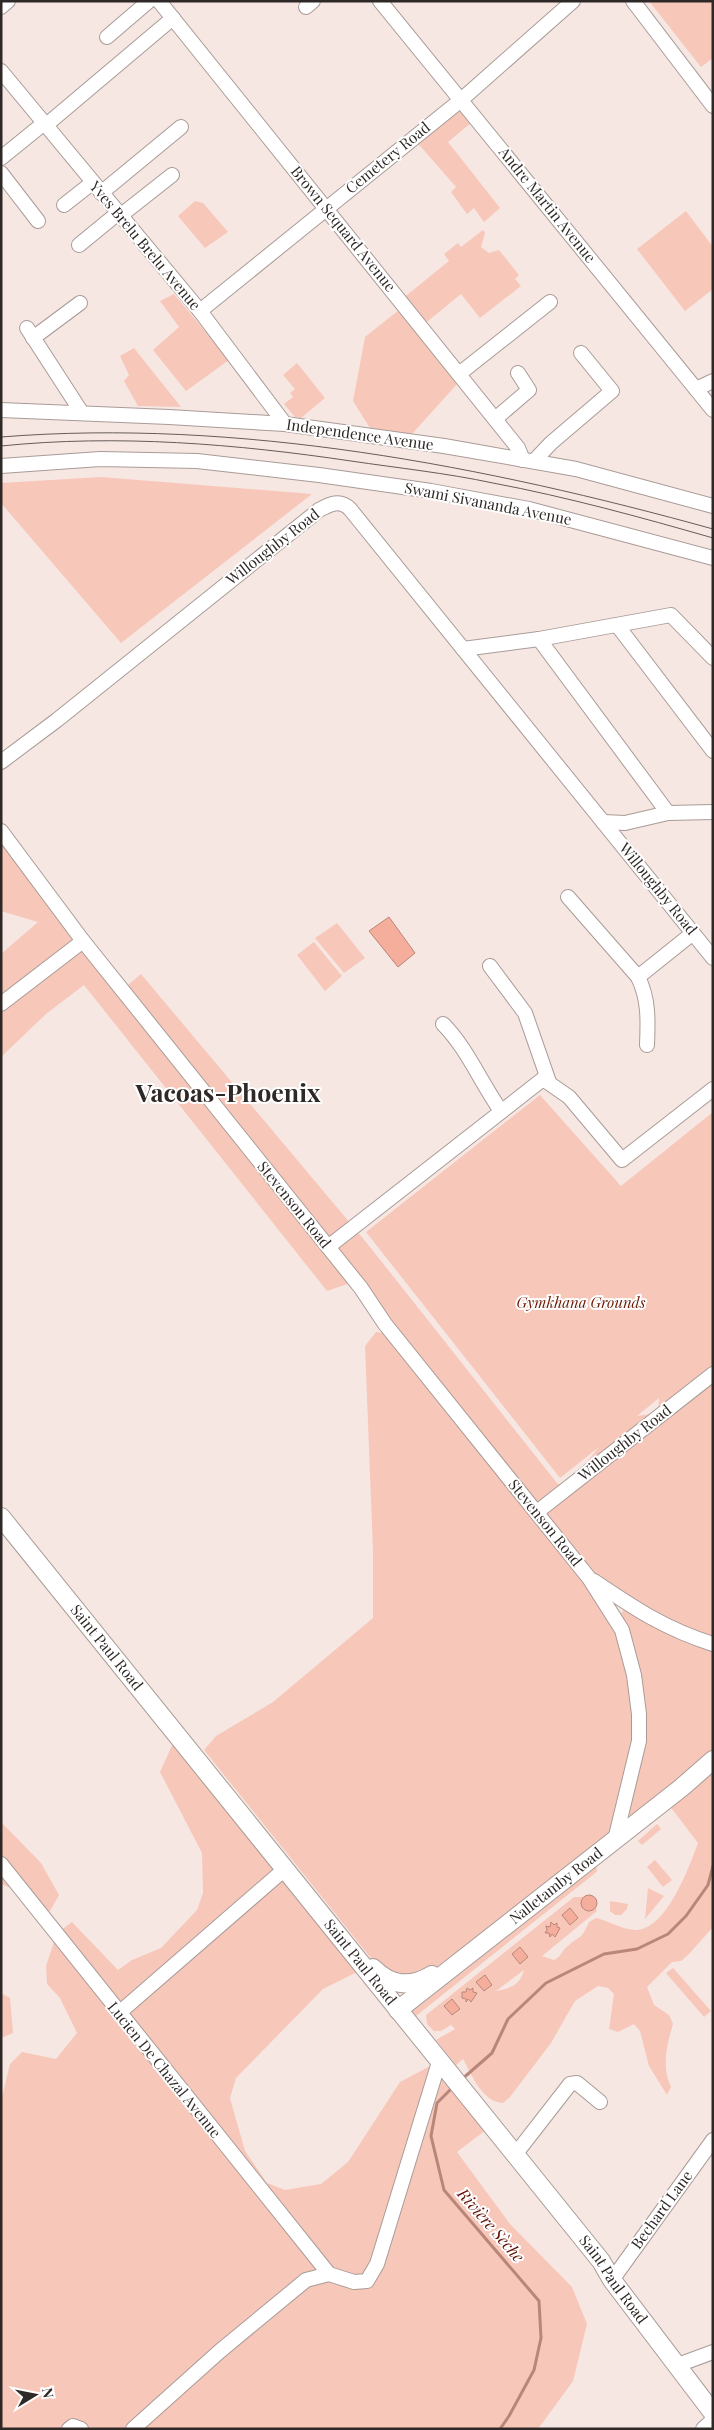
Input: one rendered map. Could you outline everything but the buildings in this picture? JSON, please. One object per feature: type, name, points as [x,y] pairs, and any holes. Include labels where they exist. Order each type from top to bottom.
[{"type":"main road","name":"Saint Paul Road","points":[[1,1518],[286,1868],[456,2084],[601,2262],[675,2366],[713,2413]]},
{"type":"main road","name":"Nalletamby Road","points":[[398,2010],[615,1840],[713,1760]]},
{"type":"main road","points":[[342,1939],[382,1977],[394,1983],[414,1983],[435,1973],[502,1928]]},
{"type":"street","points":[[1,7],[8,1]]},
{"type":"street","points":[[107,37],[149,1]]},
{"type":"street","name":"Brown Sequard Avenue","points":[[159,1],[528,460]]},
{"type":"street","name":"Cemetery Road","points":[[200,312],[461,100],[573,1]]},
{"type":"street","points":[[633,1],[713,106]]},
{"type":"street","name":"Andre Martin Avenue","points":[[382,2],[713,410]]},
{"type":"street","points":[[1,158],[44,125],[173,18]]},
{"type":"street","name":"Yves Brelu Brelu Avenue","points":[[1,72],[200,312],[284,424]]},
{"type":"street","points":[[64,205],[97,188],[181,127]]},
{"type":"street","points":[[1,173],[38,222]]},
{"type":"street","points":[[79,245],[172,175]]},
{"type":"street","points":[[459,374],[550,302]]},
{"type":"street","points":[[80,303],[30,333],[82,413]]},
{"type":"street","points":[[528,460],[612,391],[581,353]]},
{"type":"street","points":[[495,419],[530,390],[518,373]]},
{"type":"street","points":[[696,388],[713,381]]},
{"type":"street","name":"Independence Avenue","points":[[1,410],[284,424],[528,460],[576,469],[713,506]]},
{"type":"street","name":"Swami Sivananda Avenue","points":[[1,466],[100,459],[197,461],[319,475],[431,491],[529,509],[713,558]]},
{"type":"street","name":"Willoughby Road","points":[[1,762],[57,720],[319,510],[339,502],[350,509],[622,843],[713,958]]},
{"type":"street","points":[[463,649],[539,639],[671,615],[713,658]]},
{"type":"street","points":[[617,625],[713,751]]},
{"type":"street","points":[[539,639],[668,812]]},
{"type":"street","name":"Willoughby Road","points":[[603,822],[625,823],[668,812],[713,812]]},
{"type":"street","points":[[622,843],[623,834],[629,826],[646,817]]},
{"type":"street","name":"Stevenson Road","points":[[1,831],[83,941],[361,1288],[385,1324],[589,1578],[622,1630],[634,1675],[639,1714],[639,1741],[615,1840]]},
{"type":"street","points":[[568,897],[638,977],[645,991],[648,1019],[647,1045]]},
{"type":"street","points":[[638,977],[693,933]]},
{"type":"street","points":[[1,1004],[83,941]]},
{"type":"street","points":[[490,966],[525,1013],[549,1082]]},
{"type":"street","points":[[443,1024],[456,1037],[484,1087],[502,1111]]},
{"type":"street","points":[[328,1247],[543,1079],[569,1097],[622,1160],[713,1088]]},
{"type":"street","name":"Willoughby Road","points":[[537,1512],[713,1374]]},
{"type":"street","name":"Stevenson Road","points":[[589,1578],[649,1618],[687,1636],[713,1644]]},
{"type":"street","name":"Lucien De Chazal Avenue","points":[[1,1864],[119,2014],[329,2274]]},
{"type":"street","points":[[119,2014],[286,1868]]},
{"type":"street","points":[[133,2429],[220,2351],[306,2280],[329,2274],[354,2282],[367,2281],[377,2264],[439,2062]]},
{"type":"street","points":[[514,2156],[570,2084],[577,2083],[600,2102]]},
{"type":"street","name":"Bechard Lane","points":[[612,2280],[713,2140]]},
{"type":"street","points":[[675,2366],[713,2352]]},
{"type":"street","points":[[703,2429],[713,2420]]},
{"type":"street","points":[[69,2429],[73,2426],[81,2429]]},
{"type":"green space","points":[[649,1],[713,1],[713,58],[701,67]]},
{"type":"green space","points":[[457,107],[471,123],[448,142],[500,208],[484,222],[474,208],[467,214],[451,192],[456,187],[415,140]]},
{"type":"green space","points":[[195,201],[203,203],[228,232],[205,248],[178,216]]},
{"type":"green space","points":[[686,211],[713,247],[713,289],[685,311],[637,249]]},
{"type":"green space","points":[[483,230],[485,233],[481,247],[489,253],[499,250],[519,275],[515,279],[521,286],[480,318],[461,294],[423,325],[402,299],[449,261],[444,254],[458,243],[461,247]]},
{"type":"green space","points":[[174,294],[229,360],[186,391],[153,350],[179,327],[160,301]]},
{"type":"green space","points":[[399,310],[458,383],[412,434],[370,428],[353,401],[365,337]]},
{"type":"green space","points":[[134,348],[181,407],[138,406],[124,381],[129,375],[120,356]]},
{"type":"green space","points":[[297,363],[325,398],[301,418],[295,417],[284,404],[293,397],[290,393],[295,389],[283,375]]},
{"type":"green space","points":[[101,477],[312,494],[121,643],[1,503],[1,483]]},
{"type":"green space","name":"Gymkhana Grounds","points":[[1,842],[121,991],[141,974],[366,1242],[557,1483],[565,1488],[599,1447],[560,1478],[366,1232],[540,1095],[621,1186],[713,1112],[713,1756],[642,1814],[622,1816],[612,1841],[422,1977],[398,1978],[382,1972],[204,1750],[216,1736],[273,1702],[373,1618],[373,1551],[365,1346],[376,1332],[384,1333],[433,1373],[359,1280],[327,1291],[84,985],[46,1014],[1,1057],[1,954],[38,922],[1,911]],"holes":[[[659,1398],[658,1413],[637,1416]],[[614,1588],[628,1606],[617,1617],[596,1601]]]},
{"type":"green space","points":[[337,923],[365,958],[344,973],[315,938]]},
{"type":"green space","points":[[314,942],[342,976],[325,991],[297,955]]},
{"type":"green space","points":[[174,1741],[357,1972],[323,1989],[236,2078],[230,2098],[245,2151],[267,2183],[285,2190],[321,2184],[348,2162],[400,2082],[432,2065],[486,2130],[457,2152],[510,2224],[572,2287],[587,2324],[573,2381],[538,2429],[1,2429],[1,2101],[10,2064],[22,2052],[56,2059],[77,2033],[60,1998],[47,1984],[46,1966],[57,1933],[72,1922],[118,1970],[132,1960],[161,1948],[197,1910],[203,1893],[202,1853],[160,1772]]},
{"type":"green space","points":[[713,1769],[713,1927],[689,1954],[681,1961],[672,1962],[647,1987],[654,2005],[669,2015],[673,2024],[666,2056],[666,2071],[671,2087],[667,2095],[649,2066],[640,2031],[634,2024],[618,2032],[609,2029],[614,1994],[608,1988],[598,1986],[575,2001],[551,2043],[510,2097],[503,2103],[489,2098],[474,2080],[463,2059],[456,2065],[436,2040],[455,2029],[451,2025],[441,2031],[434,2031],[427,2024],[426,2015],[574,1897],[583,1897],[581,1902],[584,1909],[589,1911],[595,1907],[597,1911],[542,1956],[554,1960],[557,1958],[582,1935],[589,1922],[596,1918],[634,1930],[646,1928],[656,1921],[675,1896],[698,1843],[669,1805]],"holes":[[[524,1970],[514,1985],[496,1991]]]},
{"type":"green space","points":[[1,1822],[41,1863],[59,1895],[50,1911],[34,1913],[11,1888],[1,1884]]},
{"type":"green space","points":[[657,1824],[661,1829],[642,1845],[638,1841]]},
{"type":"green space","points":[[655,1860],[672,1880],[663,1887],[647,1867]]},
{"type":"green space","points":[[596,1862],[597,1871],[594,1874],[411,2020],[403,2010]]},
{"type":"green space","points":[[648,1888],[664,1896],[645,1919]]},
{"type":"green space","points":[[610,1901],[628,1904],[627,1909],[621,1915],[615,1915],[610,1911]]},
{"type":"green space","points":[[673,1968],[711,2011],[704,2017],[666,1973]]},
{"type":"green space","points":[[1,1993],[10,1998],[13,2033],[1,2038]]},
{"type":"shaded area","points":[[389,917],[415,953],[398,967],[369,931]]},
{"type":"shaded area","points":[[589,1895],[597,1903],[589,1911],[581,1903]]},
{"type":"shaded area","points":[[570,1908],[578,1918],[570,1925],[562,1915]]},
{"type":"shaded area","points":[[551,1922],[554,1925],[557,1923],[557,1927],[560,1928],[555,1937],[552,1934],[550,1937],[549,1933],[545,1933],[547,1930],[546,1926],[550,1927]]},
{"type":"shaded area","points":[[520,1947],[528,1957],[520,1964],[512,1954]]},
{"type":"shaded area","points":[[485,1975],[492,1985],[484,1991],[476,1982]]},
{"type":"shaded area","points":[[467,1988],[470,1990],[473,1988],[473,1992],[477,1993],[471,2002],[468,1999],[466,2002],[466,1999],[462,1998],[462,1992],[466,1992]]},
{"type":"shaded area","points":[[452,1999],[460,2009],[452,2015],[444,2006]]},
{"type":"waterway","name":"Rivière Sèche","points":[[461,2080],[492,2053],[508,2019],[546,1983],[604,1954],[637,1949],[668,1934],[686,1916],[708,1885],[713,1866]]},
{"type":"waterway","name":"Rivière Sèche","points":[[453,2087],[437,2103],[431,2136],[444,2190],[539,2301],[541,2338],[534,2370],[500,2429]]},
{"type":"tram line","points":[[1,437],[90,433],[180,434],[271,441],[361,452],[539,485],[713,529]]},
{"type":"tram line","points":[[1,446],[89,441],[133,441],[221,446],[308,455],[475,479],[603,508],[713,538]]},
{"type":"district","name":"Vacoas-Phoenix","points":[[228,1093]]}]
